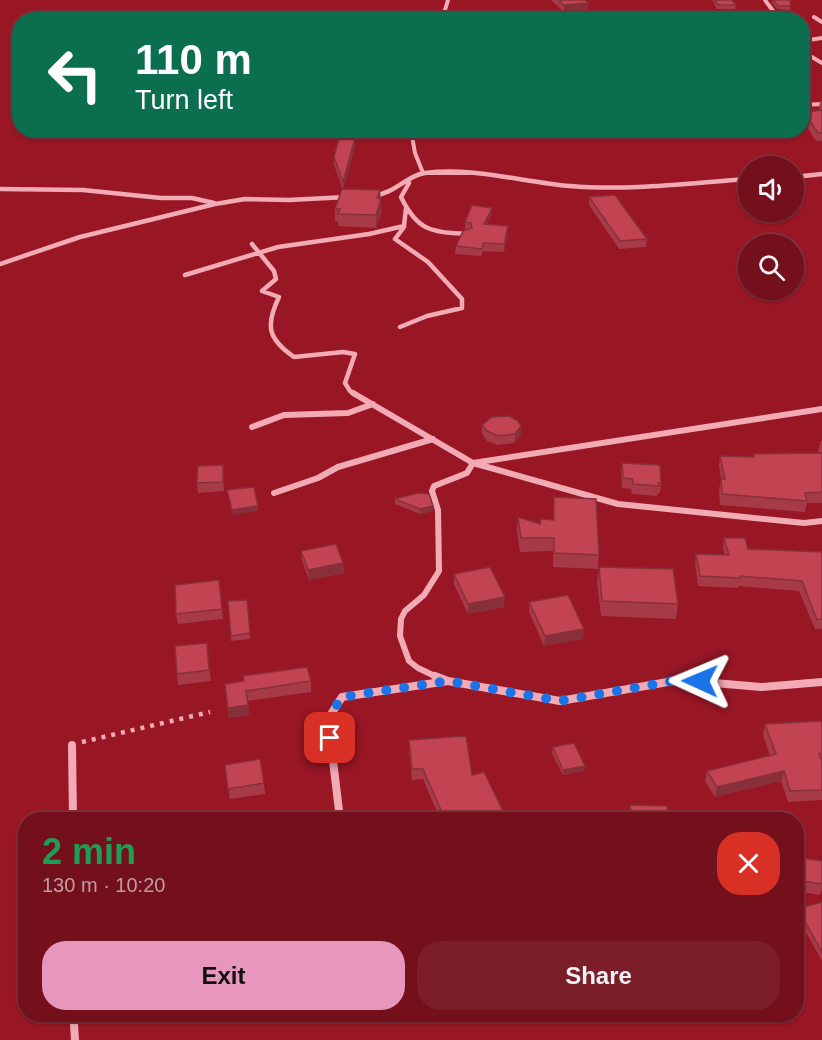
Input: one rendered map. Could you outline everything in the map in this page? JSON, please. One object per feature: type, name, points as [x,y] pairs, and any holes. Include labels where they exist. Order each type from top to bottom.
[{"type":"street","points":[[814,17],[822,22]]},
{"type":"street","points":[[412,138],[415,153],[423,173]]},
{"type":"street","points":[[365,196],[385,195],[423,173],[468,173],[570,186],[608,188],[738,180]]},
{"type":"street","points":[[804,176],[822,174]]},
{"type":"street","points":[[409,183],[401,197],[406,208],[421,227],[436,232],[468,234]]},
{"type":"street","points":[[0,189],[93,190],[161,198],[192,198],[215,204]]},
{"type":"street","points":[[0,264],[80,237],[215,204],[245,199],[356,197]]},
{"type":"street","points":[[400,327],[427,316],[462,308],[462,299],[438,273],[422,258],[405,249],[395,239],[404,226],[406,208]]},
{"type":"street","points":[[185,275],[257,252],[309,241],[387,232],[404,226]]},
{"type":"street","points":[[252,244],[274,271],[276,279],[262,291],[279,297],[269,322],[275,344],[294,357],[350,352],[355,354],[345,382],[350,391],[473,463],[618,504],[804,523],[822,521]]},
{"type":"street","points":[[252,427],[284,415],[348,413],[374,404]]},
{"type":"street","points":[[822,409],[473,463],[466,473],[434,486],[432,491],[438,501],[439,513],[436,544],[440,561],[439,574],[419,601],[410,605],[400,618],[400,638],[405,657],[415,667],[448,681],[560,701],[679,680],[761,687],[822,682]]},
{"type":"street","points":[[274,493],[318,478],[338,467],[433,439]]},
{"type":"street","points":[[339,812],[328,719],[342,697],[448,681]]},
{"type":"street","points":[[72,745],[73,812]]},
{"type":"street","points":[[75,1022],[75,1040]]},
{"type":"path","points":[[72,745],[210,712]]},
{"type":"building","points":[[559,0],[585,0],[588,3],[564,5]]},
{"type":"building","points":[[714,0],[732,0],[736,5],[718,5]]},
{"type":"building","points":[[773,0],[790,0],[790,6],[778,6]]},
{"type":"building","points":[[822,110],[822,133],[818,133],[810,121],[810,111]]},
{"type":"building","points":[[339,138],[355,138],[343,182],[334,157]]},
{"type":"building","points":[[342,189],[380,190],[377,198],[381,199],[376,215],[338,214],[340,209],[335,209]]},
{"type":"building","points":[[615,195],[647,239],[620,241],[589,197]]},
{"type":"building","points":[[472,205],[492,208],[484,224],[508,226],[504,244],[483,243],[482,249],[456,246],[463,231],[472,228],[471,223],[465,222]]},
{"type":"building","points":[[509,416],[518,421],[521,426],[515,434],[498,436],[487,431],[482,425],[492,417]]},
{"type":"building","points":[[822,453],[822,492],[805,493],[807,501],[722,494],[721,479],[725,479],[720,456],[754,457],[753,454]]},
{"type":"building","points":[[622,463],[660,465],[661,483],[658,483],[659,486],[633,484],[633,479],[623,478]]},
{"type":"building","points":[[223,465],[223,482],[197,483],[198,466]]},
{"type":"building","points":[[254,487],[258,506],[232,510],[227,490]]},
{"type":"building","points":[[418,493],[429,494],[433,506],[420,509],[395,499]]},
{"type":"building","points":[[554,497],[596,499],[599,555],[554,553],[554,538],[521,538],[518,517],[540,524],[541,519],[554,520]]},
{"type":"building","points":[[724,538],[745,538],[748,549],[822,552],[822,619],[817,620],[802,581],[740,576],[740,578],[700,576],[696,554],[729,555]]},
{"type":"building","points":[[336,544],[343,563],[308,570],[301,551]]},
{"type":"building","points":[[490,567],[505,597],[468,604],[454,574]]},
{"type":"building","points":[[599,567],[673,569],[678,604],[602,601]]},
{"type":"building","points":[[219,580],[222,609],[176,614],[175,585]]},
{"type":"building","points":[[568,595],[584,629],[545,636],[529,602]]},
{"type":"building","points":[[247,600],[250,633],[231,636],[228,601]]},
{"type":"building","points":[[207,643],[209,670],[177,674],[175,646]]},
{"type":"building","points":[[307,667],[311,681],[246,691],[248,705],[228,708],[225,684],[244,681],[243,676]]},
{"type":"building","points":[[822,721],[822,753],[819,754],[822,761],[822,790],[790,791],[784,771],[717,787],[707,771],[776,754],[765,724]]},
{"type":"building","points":[[466,736],[472,775],[484,772],[503,811],[442,812],[423,769],[412,769],[409,740]]},
{"type":"building","points":[[574,743],[585,766],[563,770],[553,747]]},
{"type":"building","points":[[260,759],[264,783],[228,789],[225,765]]},
{"type":"building","points":[[630,805],[667,806],[667,812],[631,812]]},
{"type":"building","points":[[804,858],[822,861],[822,884],[804,881]]},
{"type":"building","points":[[822,902],[822,952],[804,920],[804,907]]},
{"type":"route","points":[[330,738],[328,719],[342,697],[359,694],[448,681],[560,701],[629,687],[679,680],[700,681]]}]
